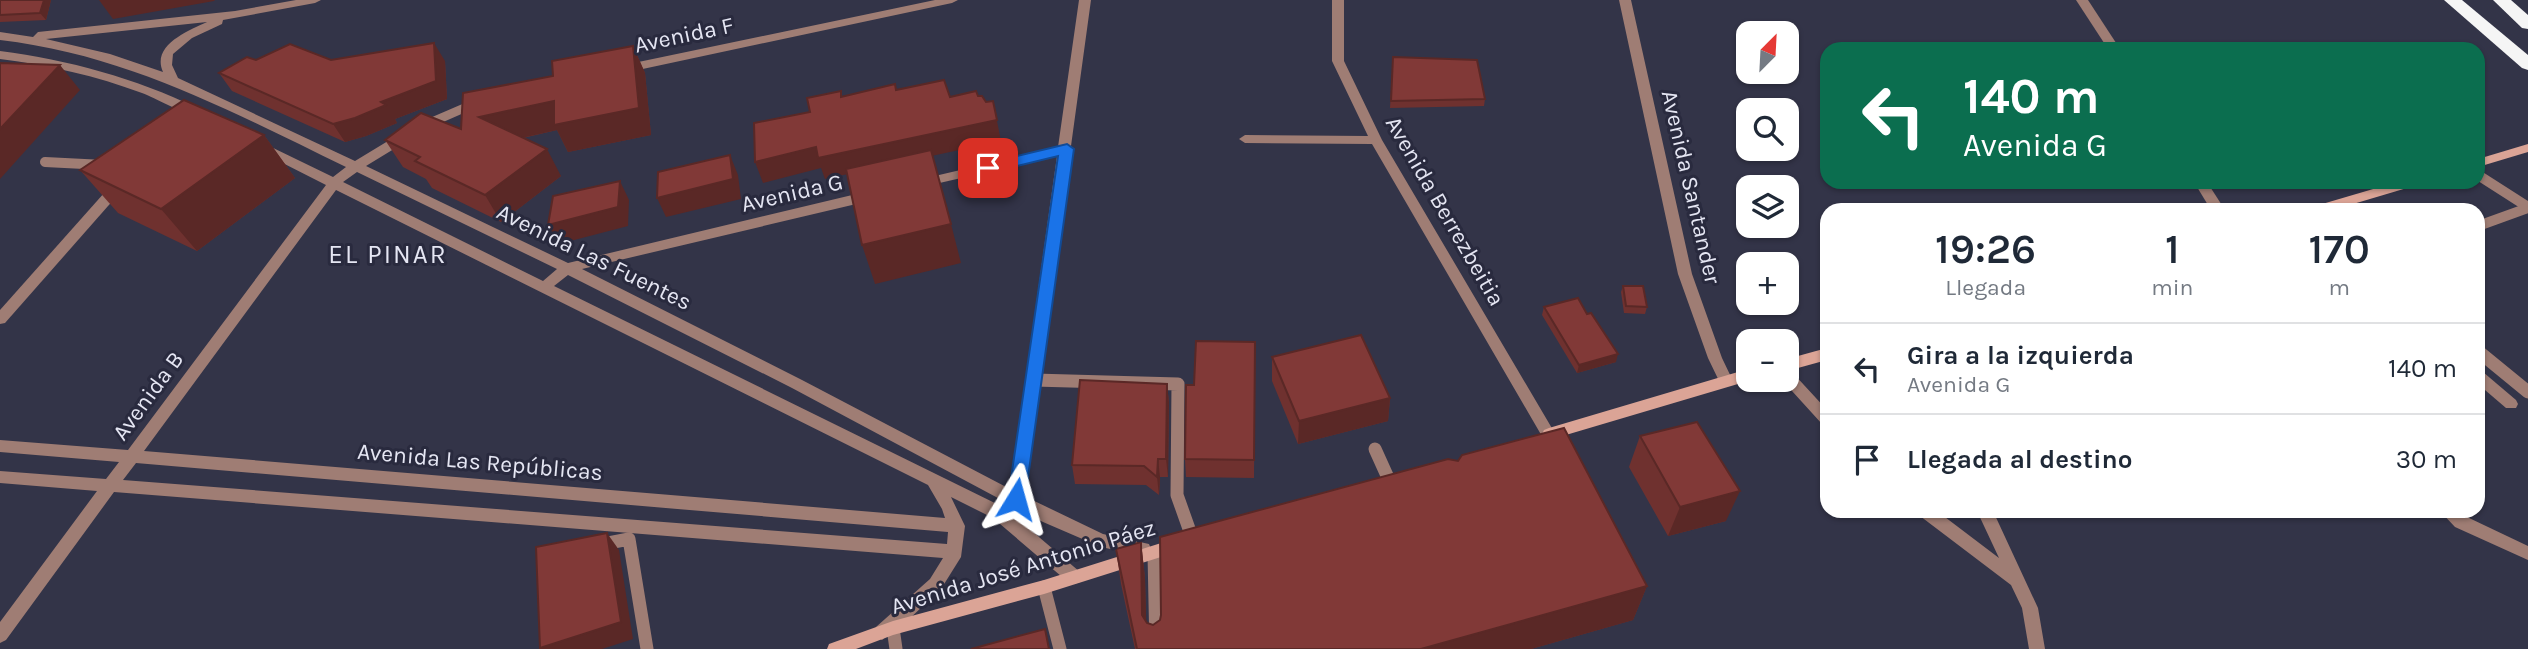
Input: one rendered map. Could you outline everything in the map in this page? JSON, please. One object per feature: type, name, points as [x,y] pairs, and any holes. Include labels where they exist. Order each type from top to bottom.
[{"type":"highway","points":[[2452,0],[2528,64]]},
{"type":"highway","points":[[2501,0],[2528,24]]},
{"type":"main road","points":[[2485,161],[2528,148]]},
{"type":"main road","points":[[2341,203],[2388,189]]},
{"type":"main road","points":[[1799,362],[1820,356]]},
{"type":"main road","points":[[1545,440],[1736,378]]},
{"type":"main road","name":"Avenida José Antonio Páez","points":[[835,649],[893,628],[1044,587],[1199,538]]},
{"type":"street","points":[[20,38],[235,15],[315,0]]},
{"type":"street","name":"Avenida F","points":[[617,71],[952,0]]},
{"type":"street","points":[[1016,499],[1067,149],[1085,0]]},
{"type":"street","name":"Avenida Berrezbeitia","points":[[1338,0],[1338,61],[1376,140],[1545,440]]},
{"type":"street","name":"Avenida Santander","points":[[1625,0],[1685,274],[1726,381]]},
{"type":"street","points":[[2082,0],[2109,42]]},
{"type":"street","points":[[173,80],[166,65],[167,53],[175,43],[201,28],[235,15]]},
{"type":"street","name":"Avenida Las Fuentes","points":[[0,36],[103,55],[206,94],[567,268],[1016,499],[1101,540],[1154,553]]},
{"type":"street","points":[[0,55],[117,82],[183,113],[210,120]]},
{"type":"street","points":[[183,113],[206,94]]},
{"type":"street","points":[[356,165],[429,123],[488,100]]},
{"type":"street","points":[[1245,139],[1376,140]]},
{"type":"street","points":[[255,144],[999,513],[1074,577]]},
{"type":"street","points":[[905,187],[1067,149]]},
{"type":"street","name":"Avenida B","points":[[0,635],[333,184],[356,165]]},
{"type":"street","points":[[0,319],[125,178]]},
{"type":"street","name":"Avenida G","points":[[567,268],[878,194]]},
{"type":"street","points":[[543,288],[567,268]]},
{"type":"street","points":[[2485,382],[2511,404]]},
{"type":"street","points":[[1799,389],[1820,411]]},
{"type":"street","name":"Avenida Las Repúblicas","points":[[0,446],[957,526]]},
{"type":"street","points":[[0,477],[955,552]]},
{"type":"street","points":[[877,636],[931,590],[955,552],[957,526],[945,497],[931,478]]},
{"type":"street","points":[[1934,518],[2017,581]]},
{"type":"street","points":[[1988,518],[2030,608],[2037,649]]},
{"type":"street","points":[[2456,518],[2528,553]]},
{"type":"lane","points":[[45,162],[115,166]]},
{"type":"lane","points":[[2485,180],[2528,207]]},
{"type":"lane","points":[[2485,223],[2528,207]]},
{"type":"lane","points":[[2485,357],[2528,392]]},
{"type":"lane","points":[[1034,380],[1178,384],[1177,495],[1199,538]]},
{"type":"lane","points":[[1375,449],[1389,480]]},
{"type":"lane","points":[[577,549],[629,539],[647,649]]},
{"type":"lane","points":[[1154,553],[1156,649]]},
{"type":"lane","points":[[1044,587],[1060,649]]},
{"type":"lane","points":[[893,628],[896,649]]},
{"type":"building","points":[[0,0],[44,0],[40,13],[0,15]]},
{"type":"building","points":[[434,43],[436,81],[381,102],[386,105],[355,118],[333,124],[219,73],[247,57],[256,60],[290,44],[331,60]]},
{"type":"building","points":[[633,46],[639,108],[554,125],[554,101],[479,117],[547,149],[485,195],[415,161],[420,157],[385,140],[421,113],[461,129],[463,93],[553,76],[552,61]]},
{"type":"building","points":[[1393,57],[1477,60],[1485,99],[1391,101]]},
{"type":"building","points":[[0,63],[60,65],[0,129]]},
{"type":"building","points":[[944,80],[950,97],[976,91],[986,102],[993,101],[997,120],[818,158],[816,147],[755,162],[754,123],[810,112],[807,98],[841,91],[841,97],[895,84],[896,90]]},
{"type":"building","points":[[184,100],[264,135],[161,209],[80,170]]},
{"type":"building","points":[[931,150],[951,224],[862,245],[846,169]]},
{"type":"building","points":[[730,155],[733,179],[657,198],[658,172]]},
{"type":"building","points":[[620,181],[618,207],[548,225],[553,196]]},
{"type":"building","points":[[1623,286],[1643,286],[1647,307],[1626,306]]},
{"type":"building","points":[[1578,298],[1618,354],[1579,365],[1544,307]]},
{"type":"building","points":[[1361,335],[1390,398],[1299,421],[1272,357]]},
{"type":"building","points":[[1196,341],[1255,342],[1254,460],[1185,459],[1186,385],[1194,385]]},
{"type":"building","points":[[1080,380],[1167,384],[1166,459],[1158,459],[1157,477],[1144,466],[1072,465]]},
{"type":"building","points":[[1697,422],[1740,491],[1680,507],[1640,436]]},
{"type":"building","points":[[1564,428],[1647,586],[1421,649],[1137,649],[1116,549],[1141,542],[1142,615],[1147,623],[1153,625],[1160,620],[1161,615],[1160,537],[1448,459],[1458,461],[1462,455]]},
{"type":"building","points":[[607,533],[621,622],[540,648],[536,547]]},
{"type":"building","points":[[1045,629],[1049,649],[971,649]]},
{"type":"district","name":"EL PINAR","points":[[388,254]]},
{"type":"route","points":[[988,168],[1067,149],[1016,499]]}]
